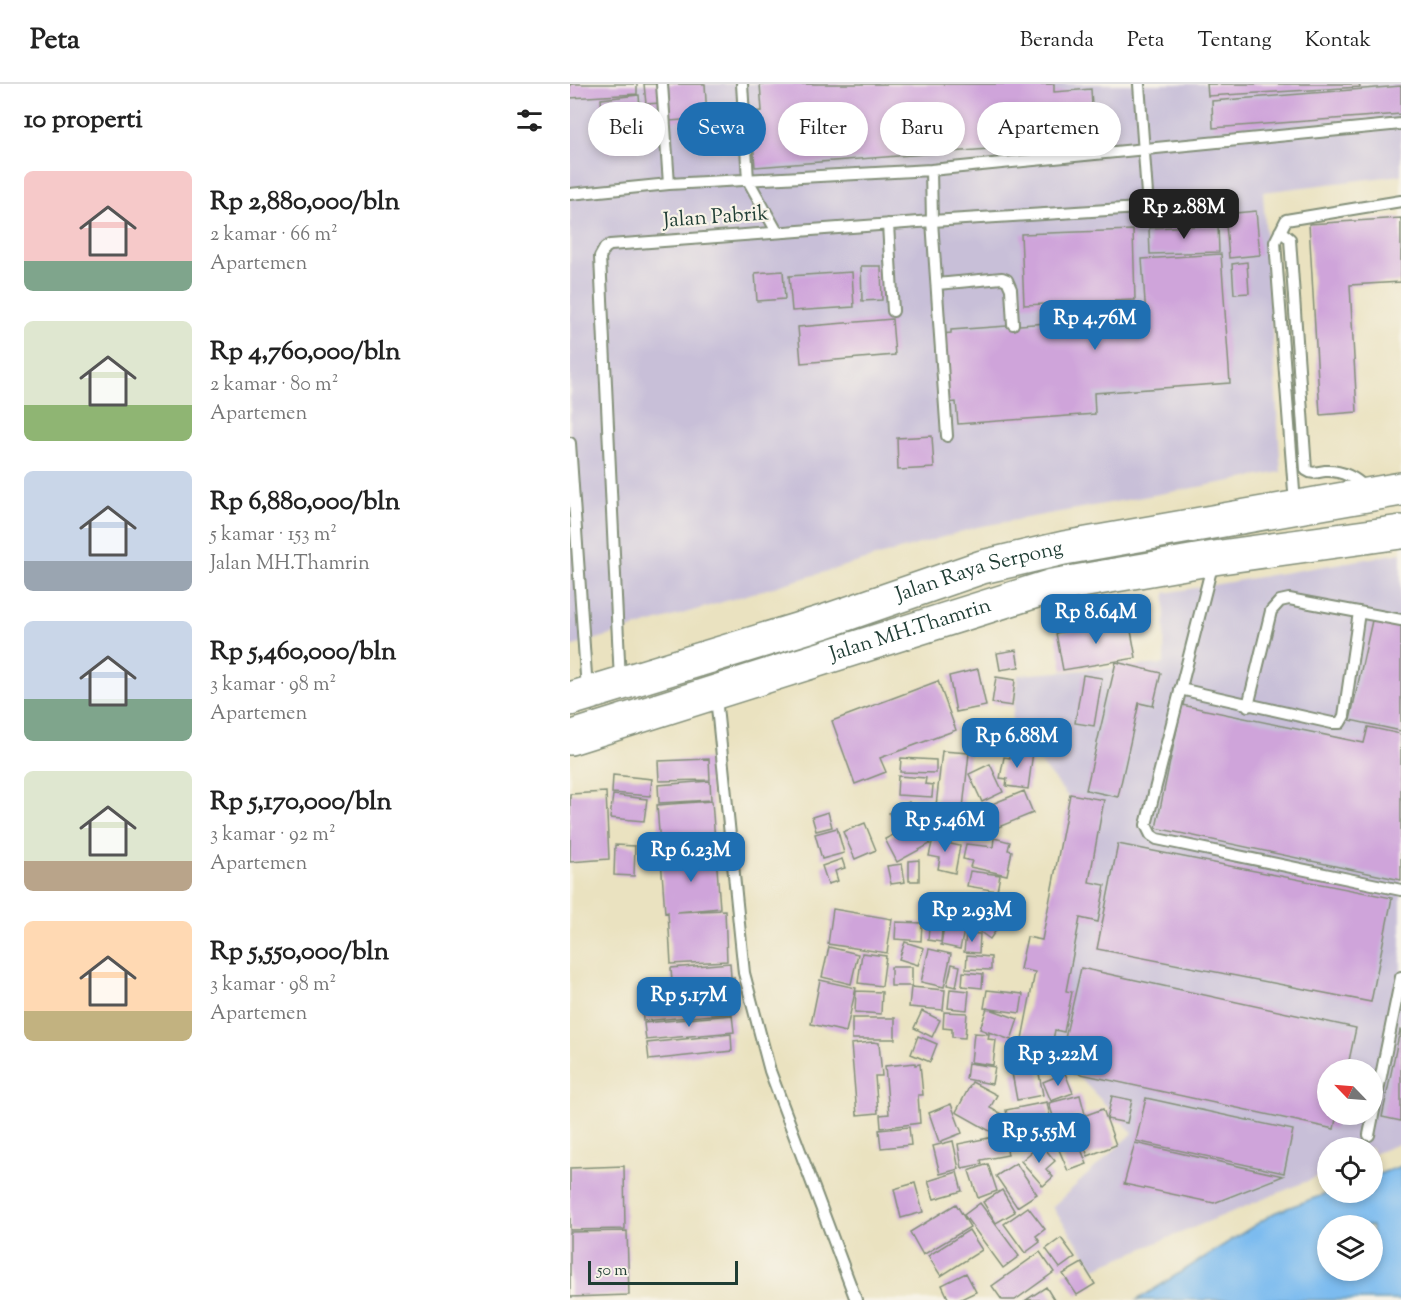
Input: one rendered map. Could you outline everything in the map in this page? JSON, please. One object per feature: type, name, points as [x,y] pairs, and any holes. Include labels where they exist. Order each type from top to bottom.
[{"type":"main road","name":"Jalan Raya Serpong","points":[[579,696],[826,621],[982,567],[1064,548],[1387,492]]},
{"type":"main road","name":"Jalan MH.Thamrin","points":[[570,738],[1052,586],[1214,558],[1401,532]]},
{"type":"lane","points":[[662,84],[669,184]]},
{"type":"lane","points":[[742,84],[748,180],[777,232]]},
{"type":"lane","name":"Jalan Pabrik","points":[[621,684],[600,257],[605,248],[610,245],[777,232],[1139,208],[1147,201],[1138,84]]},
{"type":"lane","points":[[570,194],[669,184],[931,170],[1401,124]]},
{"type":"lane","points":[[931,170],[932,221],[947,436]]},
{"type":"lane","points":[[1296,506],[1275,242],[1286,220],[1401,201]]},
{"type":"lane","points":[[888,224],[893,310]]},
{"type":"lane","points":[[1280,231],[1290,239],[1306,470],[1314,474],[1328,471],[1347,474],[1361,483],[1387,492]]},
{"type":"lane","points":[[937,284],[1002,278],[1007,280],[1011,289],[1013,324]]},
{"type":"lane","points":[[1288,414],[1302,412]]},
{"type":"lane","points":[[570,443],[579,696]]},
{"type":"lane","points":[[1214,558],[1146,825],[1150,835],[1157,839],[1401,890]]},
{"type":"lane","points":[[1248,706],[1271,611],[1280,601],[1289,599],[1401,620]]},
{"type":"lane","points":[[1180,689],[1248,706],[1340,723],[1344,716],[1359,612]]},
{"type":"lane","points":[[716,692],[744,973],[770,1071],[856,1300]]},
{"type":"lane","points":[[1369,1135],[1401,977]]},
{"type":"shaded area","points":[[570,84],[1401,84],[1401,175],[1263,192],[1281,472],[977,527],[570,647]]},
{"type":"shaded area","points":[[1401,553],[1401,1143],[1383,1150],[1383,1137],[1317,1137],[1317,1177],[1095,1268],[1052,1207],[1133,1133],[1073,1071],[1023,1054],[1074,804],[1011,727],[1018,675],[1164,664],[1165,593]]},
{"type":"water","points":[[1401,1166],[1401,1300],[1137,1300],[1274,1213],[1317,1197],[1317,1203],[1383,1203],[1383,1172]]},
{"type":"building","points":[[570,84],[637,84],[637,94],[570,98]]},
{"type":"building","points":[[644,84],[658,84],[660,102],[646,102]]},
{"type":"building","points":[[668,84],[705,84],[706,102],[677,102],[677,120],[670,121]]},
{"type":"building","points":[[760,84],[1054,84],[1054,92],[1091,89],[1092,102],[977,102],[977,150],[965,151],[965,102],[880,102],[880,156],[898,156],[755,167],[754,156],[766,156],[766,102],[761,102]]},
{"type":"building","points":[[1207,84],[1359,84],[1360,87],[1208,96]]},
{"type":"building","points":[[1401,86],[1401,114],[1213,128],[1212,101]]},
{"type":"building","points":[[639,95],[640,102],[601,102],[601,99]]},
{"type":"building","points":[[1256,211],[1260,255],[1229,258],[1225,214]]},
{"type":"building","points":[[1401,218],[1401,282],[1350,285],[1357,412],[1320,415],[1309,224]]},
{"type":"building","points":[[1218,225],[1219,252],[1150,254],[1149,228]]},
{"type":"building","points":[[1133,230],[1135,300],[1024,305],[1021,234]]},
{"type":"building","points":[[1221,254],[1230,383],[1094,393],[1095,414],[958,424],[956,402],[947,403],[942,334],[951,333],[951,330],[1146,316],[1142,259]]},
{"type":"building","points":[[1247,262],[1249,293],[1234,294],[1232,264]]},
{"type":"building","points":[[861,266],[881,266],[882,300],[862,301]]},
{"type":"building","points":[[783,271],[785,299],[757,301],[755,273]]},
{"type":"building","points":[[852,272],[854,307],[792,311],[789,276]]},
{"type":"building","points":[[892,319],[895,355],[801,363],[798,327]]},
{"type":"building","points":[[932,436],[934,468],[898,470],[897,438]]},
{"type":"building","points":[[1373,616],[1401,623],[1401,731],[1350,720]]},
{"type":"building","points":[[1129,620],[1136,658],[1063,670],[1056,633]]},
{"type":"building","points":[[1016,650],[1019,667],[1000,670],[997,653]]},
{"type":"building","points":[[1116,662],[1161,673],[1153,706],[1139,703],[1118,797],[1086,790]]},
{"type":"building","points":[[978,669],[986,706],[956,712],[949,676]]},
{"type":"building","points":[[1083,675],[1102,678],[1094,726],[1075,723]]},
{"type":"building","points":[[996,677],[1015,680],[1012,706],[992,703]]},
{"type":"building","points":[[938,681],[956,730],[880,758],[886,772],[855,784],[832,721]]},
{"type":"building","points":[[1182,705],[1364,743],[1368,727],[1401,734],[1401,880],[1156,828]]},
{"type":"building","points":[[1004,723],[1004,745],[970,746],[970,724]]},
{"type":"building","points":[[1011,749],[1033,752],[1028,789],[1006,786],[1007,779],[1000,778],[1004,757],[1010,758]]},
{"type":"building","points":[[942,751],[969,753],[963,808],[936,806]]},
{"type":"building","points":[[901,758],[936,760],[936,773],[900,772]]},
{"type":"building","points":[[709,759],[710,780],[659,781],[658,761]]},
{"type":"building","points":[[990,764],[1003,792],[982,802],[969,774]]},
{"type":"building","points":[[613,775],[652,779],[650,796],[612,793]]},
{"type":"building","points":[[898,776],[926,778],[925,784],[933,785],[932,797],[897,795]]},
{"type":"building","points":[[710,781],[711,800],[659,803],[658,785]]},
{"type":"building","points":[[1024,791],[1033,813],[974,837],[965,815]]},
{"type":"building","points":[[606,792],[609,859],[570,862],[570,794]]},
{"type":"building","points":[[1070,794],[1104,800],[1089,882],[1105,885],[1098,922],[1080,918],[1066,991],[1072,992],[1064,1032],[1055,1030],[1051,1050],[1021,1044],[1035,972],[1020,969],[1027,937],[1042,940]]},
{"type":"building","points":[[613,795],[647,799],[644,821],[610,818]]},
{"type":"building","points":[[712,801],[720,908],[677,912],[725,910],[727,961],[671,964],[657,805]]},
{"type":"building","points":[[909,802],[930,844],[897,862],[885,839],[899,832],[889,813]]},
{"type":"building","points":[[942,807],[956,814],[948,831],[934,824]]},
{"type":"building","points":[[828,812],[832,827],[816,831],[812,817]]},
{"type":"building","points":[[865,823],[876,850],[855,859],[843,832]]},
{"type":"building","points":[[837,828],[844,853],[822,859],[815,834]]},
{"type":"building","points":[[934,834],[947,837],[946,843],[960,846],[955,873],[938,869],[940,858],[929,856]]},
{"type":"building","points":[[994,838],[1010,842],[1008,850],[1012,851],[1007,875],[970,867],[972,861],[963,859],[966,844],[993,847]]},
{"type":"building","points":[[1118,844],[1392,898],[1371,1002],[1097,949]]},
{"type":"building","points":[[615,845],[635,846],[634,876],[614,875]]},
{"type":"building","points":[[842,859],[845,868],[835,871],[838,881],[828,884],[822,866]]},
{"type":"building","points":[[919,860],[919,881],[909,881],[909,861]]},
{"type":"building","points":[[902,864],[905,882],[891,884],[887,866]]},
{"type":"building","points":[[970,871],[1000,875],[997,891],[967,886]]},
{"type":"building","points":[[983,893],[1018,907],[1013,920],[978,906]]},
{"type":"building","points":[[942,902],[943,919],[924,920],[923,904]]},
{"type":"building","points":[[979,907],[1001,923],[990,939],[968,923]]},
{"type":"building","points":[[833,909],[892,919],[887,953],[828,944]]},
{"type":"building","points":[[896,922],[922,923],[921,941],[895,939]]},
{"type":"building","points":[[944,927],[964,931],[960,949],[941,945]]},
{"type":"building","points":[[929,928],[942,929],[941,942],[928,940]]},
{"type":"building","points":[[966,933],[980,934],[979,953],[964,952]]},
{"type":"building","points":[[905,942],[924,948],[918,965],[899,959]]},
{"type":"building","points":[[829,947],[858,954],[851,984],[822,977]]},
{"type":"building","points":[[929,949],[951,954],[944,987],[921,982]]},
{"type":"building","points":[[862,953],[886,956],[882,986],[858,983]]},
{"type":"building","points":[[967,955],[991,957],[991,970],[966,969]]},
{"type":"building","points":[[730,963],[736,995],[642,1003],[641,984],[672,982],[671,968]]},
{"type":"building","points":[[952,964],[960,966],[956,987],[947,985]]},
{"type":"building","points":[[891,967],[912,967],[912,986],[891,986]]},
{"type":"building","points":[[1081,968],[1356,1028],[1349,1059],[1317,1059],[1317,1125],[1335,1125],[1334,1129],[1058,1069]]},
{"type":"building","points":[[963,972],[983,974],[982,988],[962,986]]},
{"type":"building","points":[[820,980],[856,988],[846,1032],[811,1024]]},
{"type":"building","points":[[911,987],[945,990],[943,1010],[909,1007]]},
{"type":"building","points":[[950,989],[969,991],[967,1010],[948,1008]]},
{"type":"building","points":[[987,990],[1023,994],[1020,1013],[984,1008]]},
{"type":"building","points":[[856,991],[882,992],[881,1014],[855,1012]]},
{"type":"building","points":[[733,997],[735,1013],[643,1021],[642,1006]]},
{"type":"building","points":[[987,1008],[1018,1019],[1011,1040],[980,1029]]},
{"type":"building","points":[[922,1011],[940,1020],[932,1037],[914,1028]]},
{"type":"building","points":[[944,1012],[967,1013],[965,1038],[952,1037],[952,1029],[943,1028]]},
{"type":"building","points":[[732,1015],[734,1032],[646,1040],[644,1023]]},
{"type":"building","points":[[852,1018],[895,1018],[895,1039],[852,1039]]},
{"type":"building","points":[[1401,1030],[1401,1121],[1383,1117]]},
{"type":"building","points":[[974,1033],[989,1034],[988,1039],[996,1040],[993,1065],[971,1062]]},
{"type":"building","points":[[731,1034],[732,1051],[649,1060],[647,1043]]},
{"type":"building","points":[[918,1036],[937,1044],[930,1062],[911,1054]]},
{"type":"building","points":[[879,1043],[882,1076],[875,1076],[878,1113],[857,1115],[851,1044]]},
{"type":"building","points":[[915,1063],[915,1065],[920,1064],[923,1095],[918,1095],[920,1123],[881,1128],[880,1115],[889,1114],[885,1066]]},
{"type":"building","points":[[968,1063],[995,1067],[992,1084],[966,1079]]},
{"type":"building","points":[[1038,1068],[1043,1095],[1017,1100],[1012,1073]]},
{"type":"building","points":[[1065,1073],[1073,1093],[1051,1101],[1043,1082]]},
{"type":"building","points":[[972,1082],[997,1095],[990,1108],[1005,1116],[995,1134],[956,1112]]},
{"type":"building","points":[[1080,1095],[1085,1114],[1055,1123],[1049,1103]]},
{"type":"building","points":[[1112,1096],[1132,1100],[1127,1123],[1107,1119]]},
{"type":"building","points":[[1146,1098],[1293,1130],[1284,1173],[1136,1141]]},
{"type":"building","points":[[1047,1102],[1051,1123],[1044,1124],[1048,1142],[1014,1148],[1006,1110]]},
{"type":"building","points":[[951,1104],[962,1133],[939,1142],[929,1113]]},
{"type":"building","points":[[1103,1109],[1116,1145],[1088,1156],[1079,1133],[1060,1139],[1055,1126]]},
{"type":"building","points":[[909,1127],[911,1145],[881,1148],[879,1130]]},
{"type":"building","points":[[1004,1135],[1008,1155],[981,1160],[982,1164],[962,1168],[958,1144]]},
{"type":"building","points":[[1076,1137],[1087,1164],[1068,1171],[1057,1145]]},
{"type":"building","points":[[953,1141],[959,1169],[940,1174],[933,1146]]},
{"type":"building","points":[[1135,1143],[1283,1176],[1214,1203],[1124,1184]]},
{"type":"building","points":[[1041,1144],[1055,1161],[1046,1169],[1053,1177],[1043,1186],[1021,1161]]},
{"type":"building","points":[[1016,1163],[1037,1194],[1017,1207],[996,1176]]},
{"type":"building","points":[[988,1164],[997,1191],[978,1198],[969,1171]]},
{"type":"building","points":[[624,1166],[625,1229],[570,1230],[570,1168]]},
{"type":"building","points":[[957,1172],[962,1191],[934,1199],[928,1181]]},
{"type":"building","points":[[915,1183],[923,1212],[901,1218],[894,1189]]},
{"type":"building","points":[[1002,1190],[1015,1212],[996,1223],[983,1202]]},
{"type":"building","points":[[980,1203],[1019,1256],[1003,1268],[964,1215]]},
{"type":"building","points":[[956,1204],[970,1227],[923,1255],[910,1232]]},
{"type":"building","points":[[1028,1207],[1045,1229],[1036,1236],[1040,1242],[1025,1253],[1004,1224]]},
{"type":"building","points":[[969,1230],[982,1250],[941,1276],[928,1256]]},
{"type":"building","points":[[627,1231],[629,1295],[570,1297],[570,1232]]},
{"type":"building","points":[[1061,1238],[1075,1257],[1060,1268],[1046,1249]]},
{"type":"building","points":[[1040,1252],[1054,1272],[1015,1300],[1002,1300],[992,1286]]},
{"type":"building","points":[[1082,1263],[1095,1284],[1077,1295],[1063,1274]]},
{"type":"building","points":[[966,1273],[976,1292],[959,1300],[949,1300],[942,1285]]},
{"type":"building","points":[[1046,1287],[1054,1300],[1026,1300]]}]
